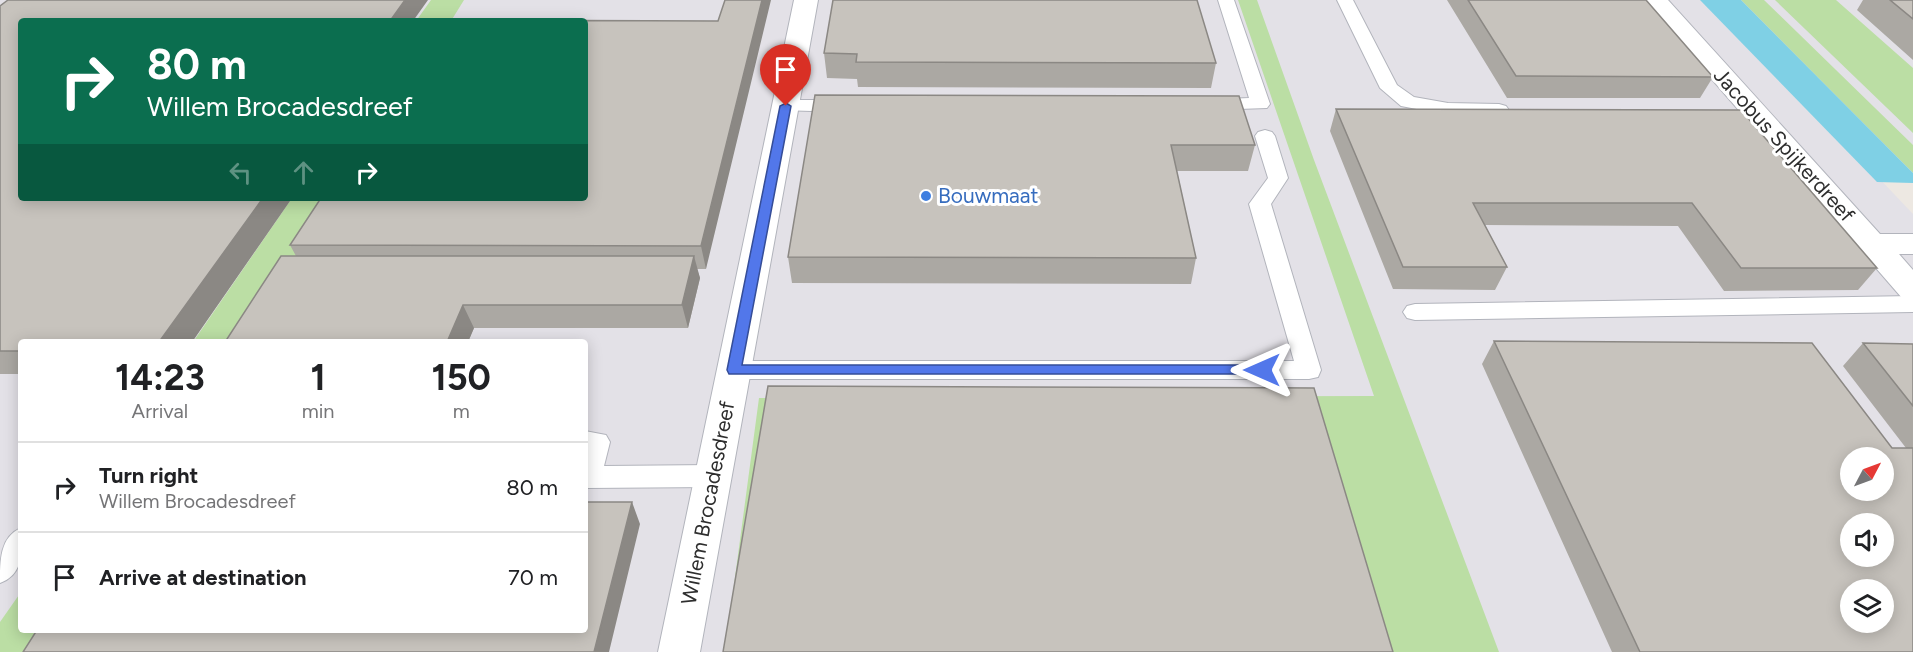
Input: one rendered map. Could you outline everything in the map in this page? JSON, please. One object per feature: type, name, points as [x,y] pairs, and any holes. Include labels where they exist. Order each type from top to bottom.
[{"type":"street","name":"Willem Brocadesdreef","points":[[679,652],[806,0]]},
{"type":"street","name":"Jacobus Spijkerdreef","points":[[1654,0],[1745,114],[1872,243],[1913,290]]},
{"type":"street","points":[[1872,243],[1913,244]]},
{"type":"lane","points":[[1189,104],[1260,104],[1226,0]]},
{"type":"lane","points":[[1345,0],[1389,88],[1408,102],[1448,109],[1516,110]]},
{"type":"lane","points":[[786,106],[869,106]]},
{"type":"lane","points":[[734,370],[1309,370],[1260,204],[1278,178],[1265,136]]},
{"type":"lane","points":[[1415,312],[1913,304]]},
{"type":"lane","points":[[588,442],[597,442],[588,474]]},
{"type":"lane","points":[[588,477],[713,476]]},
{"type":"lane","points":[[0,570],[18,544]]},
{"type":"shaded area","points":[[0,0],[1710,0],[1913,214],[1913,652],[0,652]]},
{"type":"shaded area","points":[[1739,0],[1913,0],[1913,173]]},
{"type":"green space","points":[[431,0],[464,0],[453,18],[418,18]]},
{"type":"green space","points":[[1238,0],[1257,0],[1314,160],[1499,652],[725,652],[759,398],[1374,396]]},
{"type":"green space","points":[[1741,0],[1764,0],[1913,145],[1913,173]]},
{"type":"green space","points":[[1775,0],[1836,0],[1913,68],[1913,133]]},
{"type":"green space","points":[[290,201],[339,201],[251,339],[195,339]]},
{"type":"green space","points":[[18,596],[18,633],[57,633],[45,652],[0,652],[0,622]]},
{"type":"water","points":[[1700,0],[1741,0],[1913,173],[1913,183],[1877,182]]},
{"type":"building","points":[[8,0],[405,0],[392,18],[18,18],[18,201],[261,201],[161,339],[18,339],[18,351],[0,351],[0,6]]},
{"type":"building","points":[[725,0],[762,0],[701,246],[290,245],[319,201],[588,201],[588,21],[718,21]]},
{"type":"building","points":[[833,0],[1197,0],[1216,63],[856,62],[857,54],[824,53]]},
{"type":"building","points":[[1468,0],[1646,0],[1713,77],[1516,76]]},
{"type":"building","points":[[1890,0],[1913,0],[1913,19]]},
{"type":"building","points":[[815,95],[1239,96],[1255,145],[1171,145],[1196,258],[788,257]]},
{"type":"building","points":[[1336,109],[1741,110],[1877,268],[1741,268],[1692,203],[1473,203],[1507,267],[1403,267]]},
{"type":"building","points":[[281,256],[694,256],[682,305],[463,305],[448,339],[227,339]]},
{"type":"building","points":[[1494,341],[1812,343],[1891,447],[1840,447],[1840,501],[1894,501],[1894,448],[1913,448],[1913,652],[1640,652]]},
{"type":"building","points":[[1863,343],[1913,344],[1913,406]]},
{"type":"building","points":[[768,386],[1314,388],[1393,652],[723,652]]},
{"type":"building","points":[[588,502],[632,502],[594,652],[23,652],[35,633],[588,633]]},
{"type":"place","name":"Bouwmaat","points":[[926,196]]},
{"type":"route","points":[[786,106],[734,370],[1262,370]]}]
